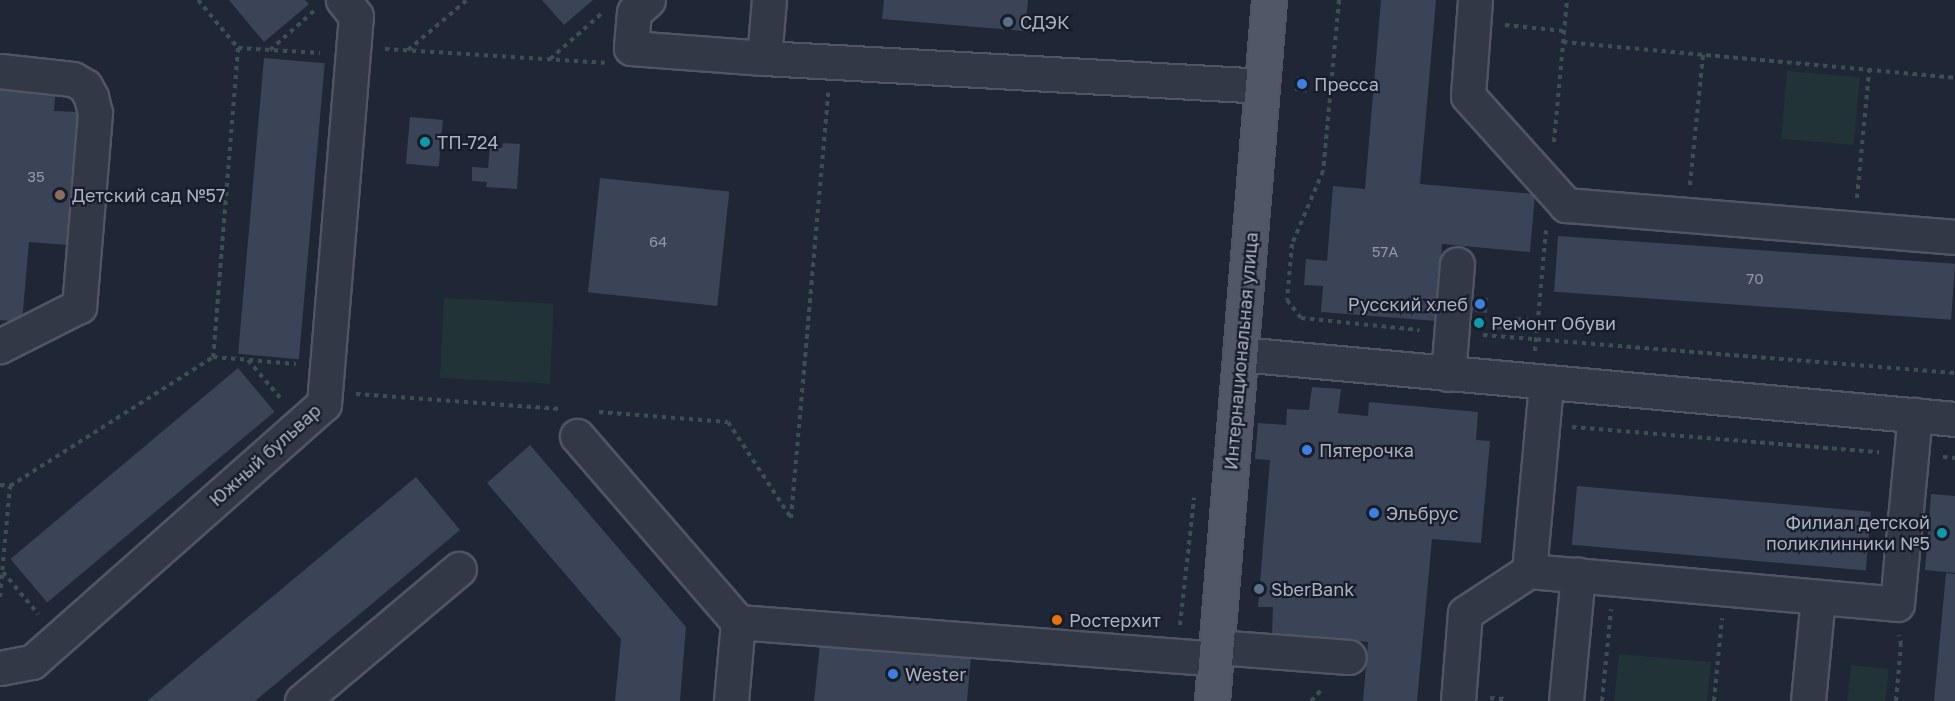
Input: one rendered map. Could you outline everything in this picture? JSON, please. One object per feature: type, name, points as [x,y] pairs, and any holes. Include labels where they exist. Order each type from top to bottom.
[{"type":"main road","name":"Интернациональная улица","points":[[1212,701],[1269,0]]},
{"type":"street","points":[[648,0],[634,12],[631,48],[764,58],[1262,86]]},
{"type":"street","points":[[764,58],[769,0]]},
{"type":"street","name":"Южный бульвар","points":[[0,668],[32,662],[324,404],[340,50],[356,16],[331,4]]},
{"type":"street","points":[[1474,11],[1468,96],[1566,205],[1955,237]]},
{"type":"street","points":[[0,71],[73,79],[85,86],[95,113],[79,306],[0,346]]},
{"type":"street","points":[[1448,374],[1457,264]]},
{"type":"street","points":[[1240,354],[1955,419]]},
{"type":"street","points":[[1529,571],[1542,424],[1539,382]]},
{"type":"street","points":[[1469,699],[1466,613],[1529,571],[1896,604],[1915,415]]},
{"type":"street","points":[[579,419],[738,622],[731,701]]},
{"type":"street","points":[[302,701],[459,569]]},
{"type":"street","points":[[1566,701],[1578,575]]},
{"type":"street","points":[[1808,701],[1818,597]]},
{"type":"street","points":[[738,622],[1216,653],[1349,657]]},
{"type":"path","points":[[198,0],[238,48],[213,357]]},
{"type":"path","points":[[408,50],[468,0]]},
{"type":"path","points":[[1339,0],[1323,171],[1292,244],[1287,300],[1301,318],[1452,333],[1955,373]]},
{"type":"path","points":[[1539,382],[1536,340],[1567,0]]},
{"type":"path","points":[[270,50],[331,4]]},
{"type":"path","points":[[550,59],[609,8]]},
{"type":"path","points":[[1474,11],[1564,31]]},
{"type":"path","points":[[1563,42],[1955,78]]},
{"type":"path","points":[[238,48],[408,50],[609,63]]},
{"type":"path","points":[[1688,215],[1703,55]]},
{"type":"path","points":[[1855,229],[1869,70]]},
{"type":"path","points":[[325,391],[579,419],[728,422],[791,518],[829,89]]},
{"type":"path","points":[[0,485],[10,486],[213,357],[299,364]]},
{"type":"path","points":[[1542,424],[1955,458]]},
{"type":"path","points":[[0,597],[2,546],[10,486]]},
{"type":"path","points":[[2,571],[40,617]]},
{"type":"path","points":[[1602,701],[1614,578]]},
{"type":"path","points":[[1714,701],[1725,589]]},
{"type":"path","points":[[1896,701],[1901,645],[1899,633]]},
{"type":"path","points":[[1469,699],[1507,699]]},
{"type":"shaded area","points":[[1787,71],[1860,77],[1854,145],[1781,139]]},
{"type":"shaded area","points":[[444,298],[554,304],[550,384],[440,378]]},
{"type":"shaded area","points":[[1619,654],[1711,662],[1707,701],[1614,701]]},
{"type":"shaded area","points":[[1851,665],[1889,669],[1885,701],[1847,701]]},
{"type":"building","points":[[229,0],[305,0],[309,4],[264,42]]},
{"type":"building","points":[[542,0],[593,0],[564,25]]},
{"type":"building","points":[[884,0],[1028,0],[1025,31],[882,19]]},
{"type":"building","points":[[1381,0],[1436,0],[1420,184],[1535,194],[1530,252],[1442,244],[1436,321],[1321,312],[1323,286],[1304,285],[1306,259],[1327,261],[1333,186],[1365,189]]},
{"type":"building","points":[[264,58],[325,63],[299,359],[238,354]]},
{"type":"building","name":"Пресса","points":[[1297,76],[1309,78],[1307,93],[1295,91]]},
{"type":"building","points":[[0,78],[56,82],[54,111],[78,112],[67,245],[29,242],[22,322],[0,320]]},
{"type":"building","name":"ТП-724","points":[[410,117],[443,120],[439,167],[406,164]]},
{"type":"building","points":[[503,143],[520,144],[517,189],[486,187],[487,182],[472,181],[472,167],[488,168],[490,147],[502,148]]},
{"type":"building","points":[[600,178],[729,192],[717,306],[588,292]]},
{"type":"building","points":[[1558,236],[1955,264],[1951,320],[1554,292]]},
{"type":"building","name":"Русский хлеб","points":[[1477,297],[1488,298],[1487,313],[1475,312],[1472,300]]},
{"type":"building","name":"Ремонт Обуви","points":[[1473,317],[1487,318],[1486,328],[1472,327]]},
{"type":"building","points":[[1515,317],[1531,318],[1530,331],[1514,330]]},
{"type":"building","points":[[1491,318],[1507,319],[1506,330],[1490,329]]},
{"type":"building","points":[[238,368],[275,412],[47,603],[10,559]]},
{"type":"building","name":"Эльбрус","points":[[1312,387],[1341,389],[1338,413],[1368,416],[1369,402],[1478,412],[1476,440],[1490,441],[1481,543],[1432,539],[1417,701],[1363,701],[1368,642],[1272,633],[1273,607],[1258,607],[1270,460],[1255,459],[1258,423],[1286,425],[1287,409],[1309,410]]},
{"type":"building","points":[[530,445],[686,627],[680,701],[615,701],[621,639],[487,483]]},
{"type":"building","points":[[416,477],[460,530],[361,613],[255,701],[147,701]]},
{"type":"building","points":[[1577,486],[1871,512],[1866,570],[1572,545]]},
{"type":"building","name":"Филиал детской поликлинники №5","points":[[1931,494],[1955,496],[1955,573],[1925,570]]},
{"type":"building","points":[[1946,573],[1955,574],[1955,701],[1934,701]]},
{"type":"building","name":"Wester","points":[[820,644],[971,657],[967,701],[814,701]]},
{"type":"place","name":"СДЭК","points":[[1008,22]]},
{"type":"place","name":"Пресса","points":[[1302,84]]},
{"type":"place","name":"ТП-724","points":[[425,142]]},
{"type":"place","name":"Детский сад №57","points":[[60,195]]},
{"type":"place","name":"Русский хлеб","points":[[1480,304]]},
{"type":"place","name":"Ремонт Обуви","points":[[1479,323]]},
{"type":"place","name":"Пятерочка","points":[[1307,450]]},
{"type":"place","name":"Эльбрус","points":[[1374,513]]},
{"type":"place","name":"Филиал детской поликлинники №5","points":[[1942,533]]},
{"type":"place","name":"SberBank","points":[[1259,589]]},
{"type":"place","name":"Ростерхит","points":[[1057,620]]},
{"type":"place","name":"Wester","points":[[893,674]]}]
